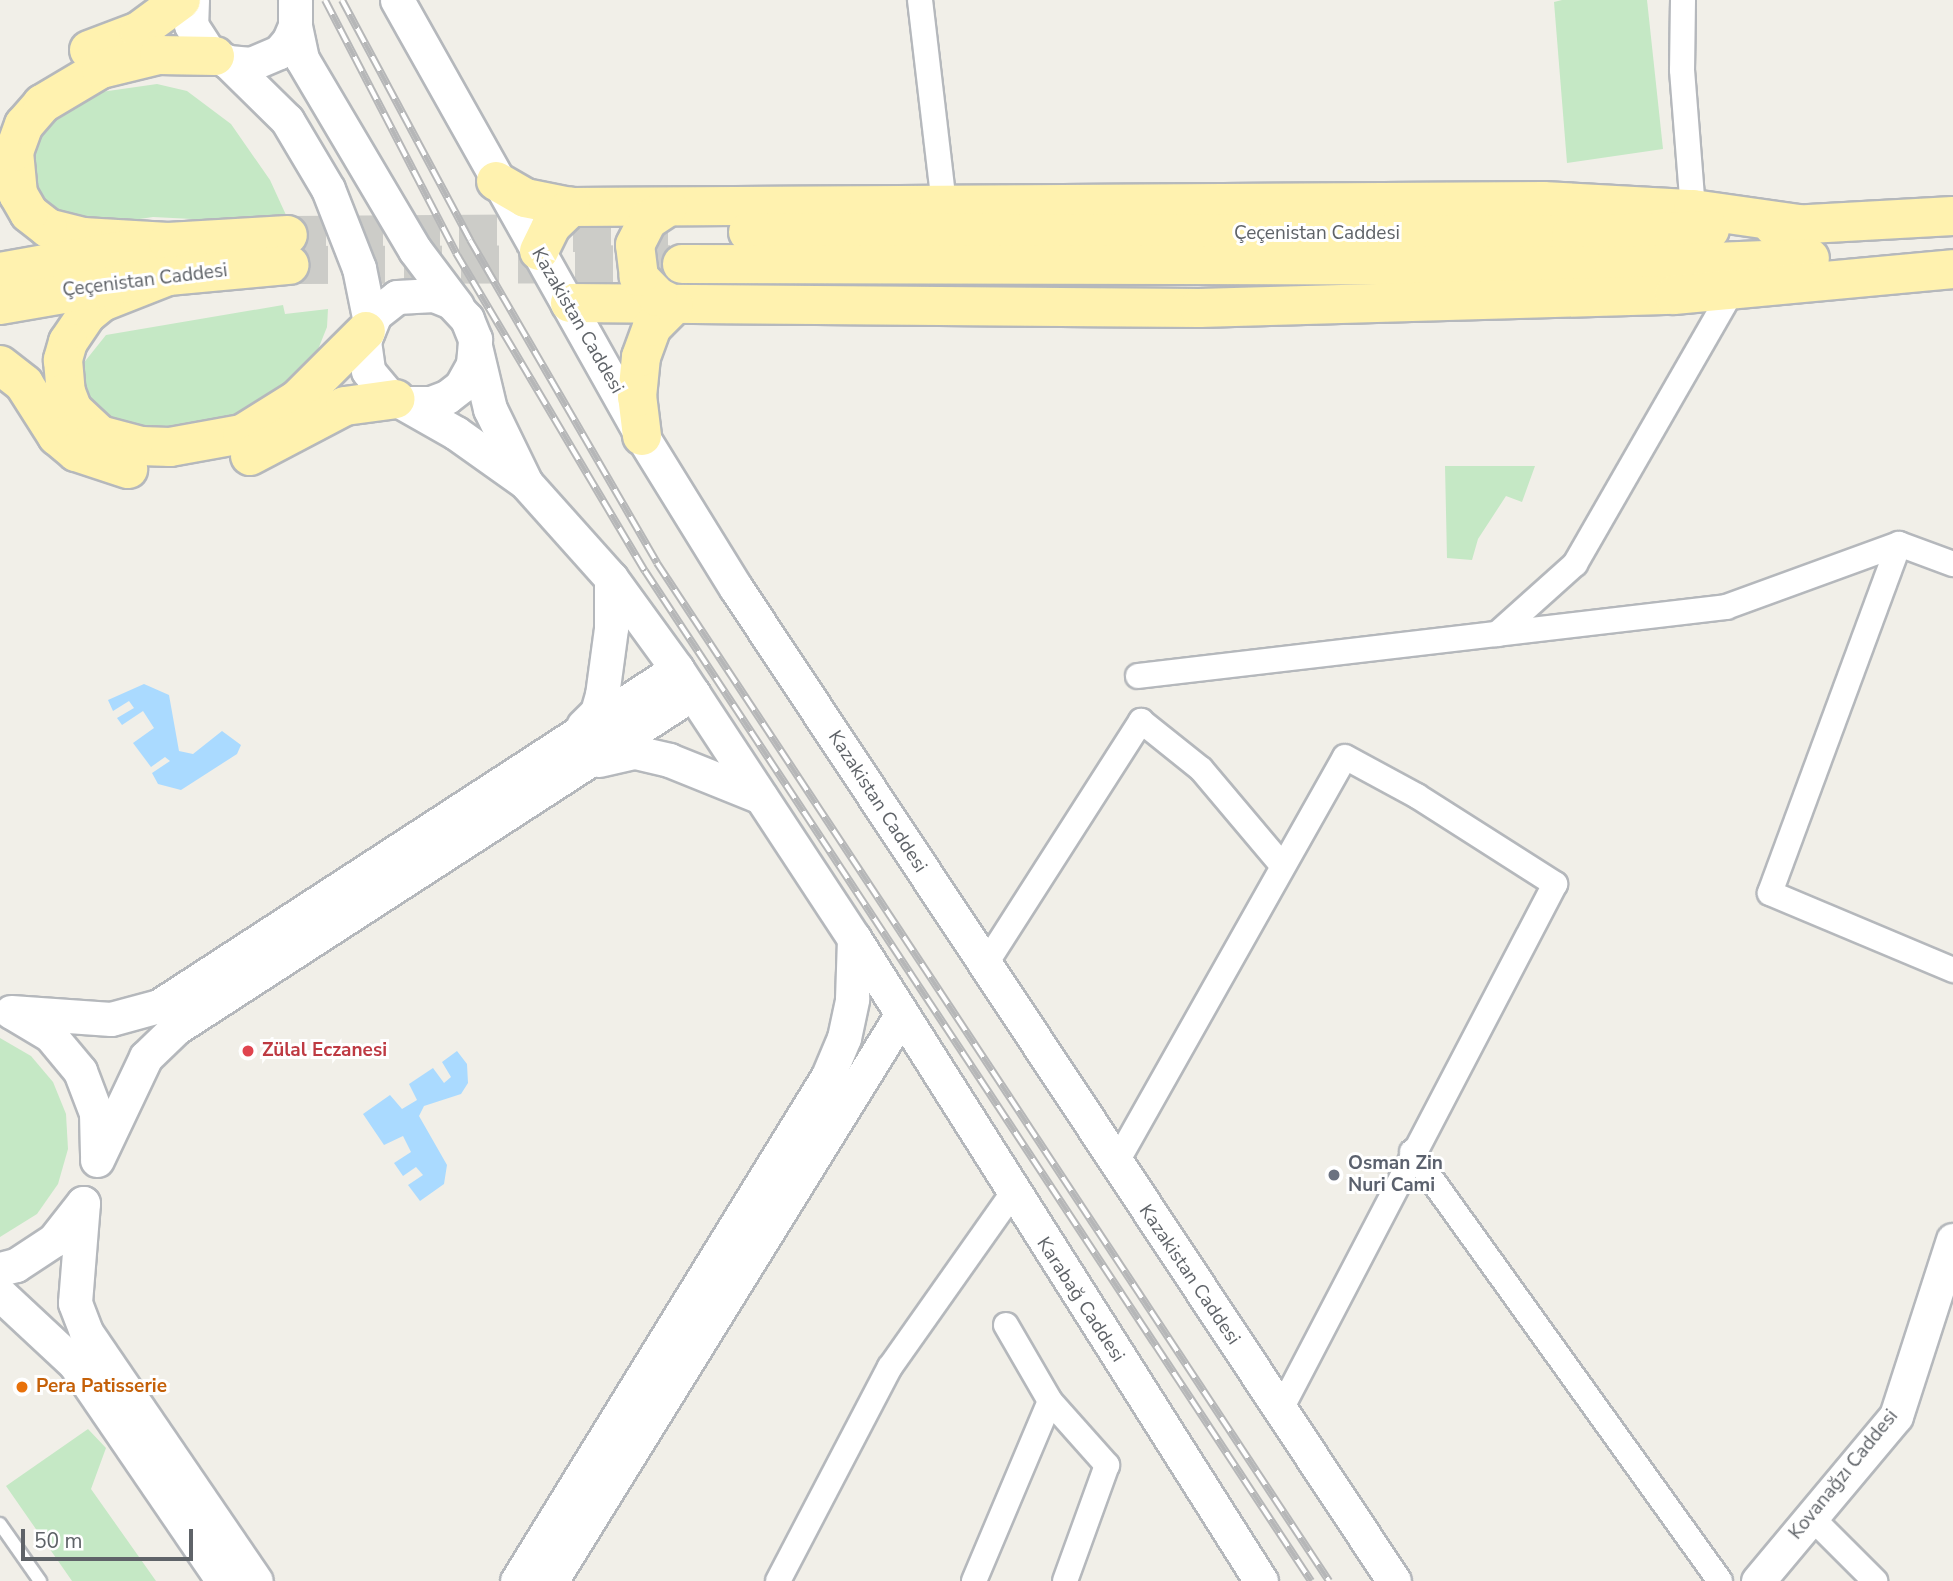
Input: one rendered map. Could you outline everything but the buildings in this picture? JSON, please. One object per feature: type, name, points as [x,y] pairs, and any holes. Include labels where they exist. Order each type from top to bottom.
[{"type":"main road","points":[[0,120],[20,93],[45,74],[76,55],[139,31],[181,0]]},
{"type":"main road","points":[[192,0],[191,25],[197,39],[287,120],[328,189],[359,268],[368,326],[363,351],[368,371],[379,387],[526,483]]},
{"type":"main road","name":"Kazakistan Caddesi","points":[[397,0],[496,181],[570,303],[642,436],[1115,1165],[1394,1581]]},
{"type":"main road","points":[[168,259],[48,228],[29,213],[18,194],[13,152],[24,125],[42,104],[101,69],[159,55],[266,60],[289,40],[295,13]]},
{"type":"main road","points":[[295,13],[302,59],[415,250],[471,326],[495,422],[526,483]]},
{"type":"main road","points":[[496,181],[525,198],[677,234]]},
{"type":"main road","points":[[674,305],[646,287],[639,277],[635,256],[643,226],[677,234],[944,203],[1543,201],[1693,209],[1799,224]]},
{"type":"main road","points":[[538,251],[551,226],[571,207]]},
{"type":"main road","name":"Çeçenistan Caddesi","points":[[677,234],[1571,235],[1953,216]]},
{"type":"main road","name":"Çeçenistan Caddesi","points":[[677,234],[1614,266],[1953,253]]},
{"type":"main road","name":"Çeçenistan Caddesi","points":[[0,272],[289,250]]},
{"type":"main road","points":[[168,259],[87,314],[68,342],[63,359],[66,392],[72,410],[100,435],[141,446],[170,447],[242,434],[298,399],[389,302],[406,294],[434,295],[458,308]]},
{"type":"main road","name":"Çeçenistan Caddesi","points":[[0,305],[168,259]]},
{"type":"main road","points":[[570,303],[1199,308],[1674,295],[1953,269]]},
{"type":"main road","points":[[642,436],[637,397],[641,357],[652,327],[674,305]]},
{"type":"main road","points":[[0,366],[24,384],[57,436],[76,452],[121,469],[148,471],[228,463],[278,445],[345,406],[401,401],[432,403],[455,392],[470,372],[475,346]]},
{"type":"main road","name":"Karabağ Caddesi","points":[[526,483],[611,578],[685,681],[854,938],[900,1017],[1012,1194],[1261,1581]]},
{"type":"main road","points":[[580,750],[602,695],[611,628],[611,578]]},
{"type":"main road","points":[[256,1581],[86,1332],[75,1303],[83,1203],[97,1160],[146,1057],[176,1028],[500,802],[685,681]]},
{"type":"main road","points":[[580,750],[635,752],[669,761],[761,797]]},
{"type":"main road","points":[[5,1010],[111,1019],[159,1006],[500,802]]},
{"type":"main road","points":[[517,1581],[828,1076],[844,1038],[849,1012],[854,938]]},
{"type":"main road","points":[[5,1010],[50,1035],[80,1071],[96,1114],[97,1160]]},
{"type":"main road","points":[[551,1581],[900,1017]]},
{"type":"main road","points":[[0,1269],[16,1265],[54,1240],[83,1203]]},
{"type":"main road","name":"Kovanağzı Caddesi","points":[[1758,1581],[1896,1416],[1953,1240]]},
{"type":"main road","points":[[0,1294],[75,1364],[223,1581]]},
{"type":"street","points":[[920,0],[944,203]]},
{"type":"street","points":[[1683,0],[1682,70],[1693,209]]},
{"type":"street","points":[[1497,634],[1575,564],[1733,289]]},
{"type":"street","points":[[1899,544],[1770,893],[1953,971]]},
{"type":"street","points":[[1138,676],[1726,607],[1899,544],[1953,564]]},
{"type":"street","points":[[985,965],[1141,721],[1201,769],[1282,864]]},
{"type":"street","points":[[1115,1165],[1282,864],[1345,757],[1417,796],[1555,884],[1412,1152],[1280,1411]]},
{"type":"street","points":[[1412,1152],[1720,1581]]},
{"type":"street","points":[[778,1581],[890,1367],[1012,1194]]},
{"type":"street","points":[[1006,1325],[1050,1401],[1107,1465],[1065,1581]]},
{"type":"street","points":[[974,1581],[1050,1401]]},
{"type":"street","points":[[1811,1517],[1875,1581]]},
{"type":"lane","points":[[0,1524],[40,1581]]},
{"type":"green space","points":[[1647,0],[1663,149],[1567,163],[1554,2]]},
{"type":"green space","points":[[157,84],[187,91],[231,124],[270,180],[286,215],[272,216],[269,223],[153,217],[72,229],[49,224],[11,152],[27,130],[94,93]]},
{"type":"green space","points":[[283,305],[285,314],[328,309],[327,327],[317,352],[294,383],[254,412],[218,424],[112,433],[83,409],[78,370],[106,335]]},
{"type":"green space","points":[[1445,466],[1535,466],[1522,502],[1506,496],[1478,539],[1472,560],[1447,558]]},
{"type":"green space","points":[[0,1038],[31,1056],[53,1082],[66,1114],[68,1149],[58,1184],[37,1214],[0,1237]]},
{"type":"green space","points":[[88,1429],[106,1448],[91,1489],[156,1581],[72,1581],[6,1486]]},
{"type":"water","points":[[144,684],[169,695],[179,751],[193,754],[222,731],[241,745],[237,754],[181,790],[158,784],[152,773],[170,761],[165,757],[151,767],[133,743],[154,728],[143,711],[122,725],[117,718],[134,708],[129,701],[113,711],[108,700]]},
{"type":"water","points":[[457,1051],[467,1064],[468,1083],[461,1094],[424,1106],[419,1116],[447,1165],[444,1184],[420,1201],[408,1185],[423,1175],[416,1167],[403,1176],[394,1163],[411,1152],[403,1136],[384,1145],[363,1114],[390,1095],[402,1109],[417,1100],[409,1084],[433,1068],[444,1083],[451,1077],[442,1062]]},
{"type":"tunnel","points":[[288,235],[681,232]]},
{"type":"tunnel","points":[[290,265],[682,264]]},
{"type":"railway","points":[[325,0],[456,253],[645,571],[1311,1581]]},
{"type":"railway","points":[[342,0],[470,240],[657,563],[1329,1581]]},
{"type":"place","name":"Zülal Eczanesi","points":[[248,1051]]},
{"type":"place","name":"Osman Zin Nuri Cami","points":[[1334,1175]]},
{"type":"place","name":"Pera Patisserie","points":[[22,1387]]}]
